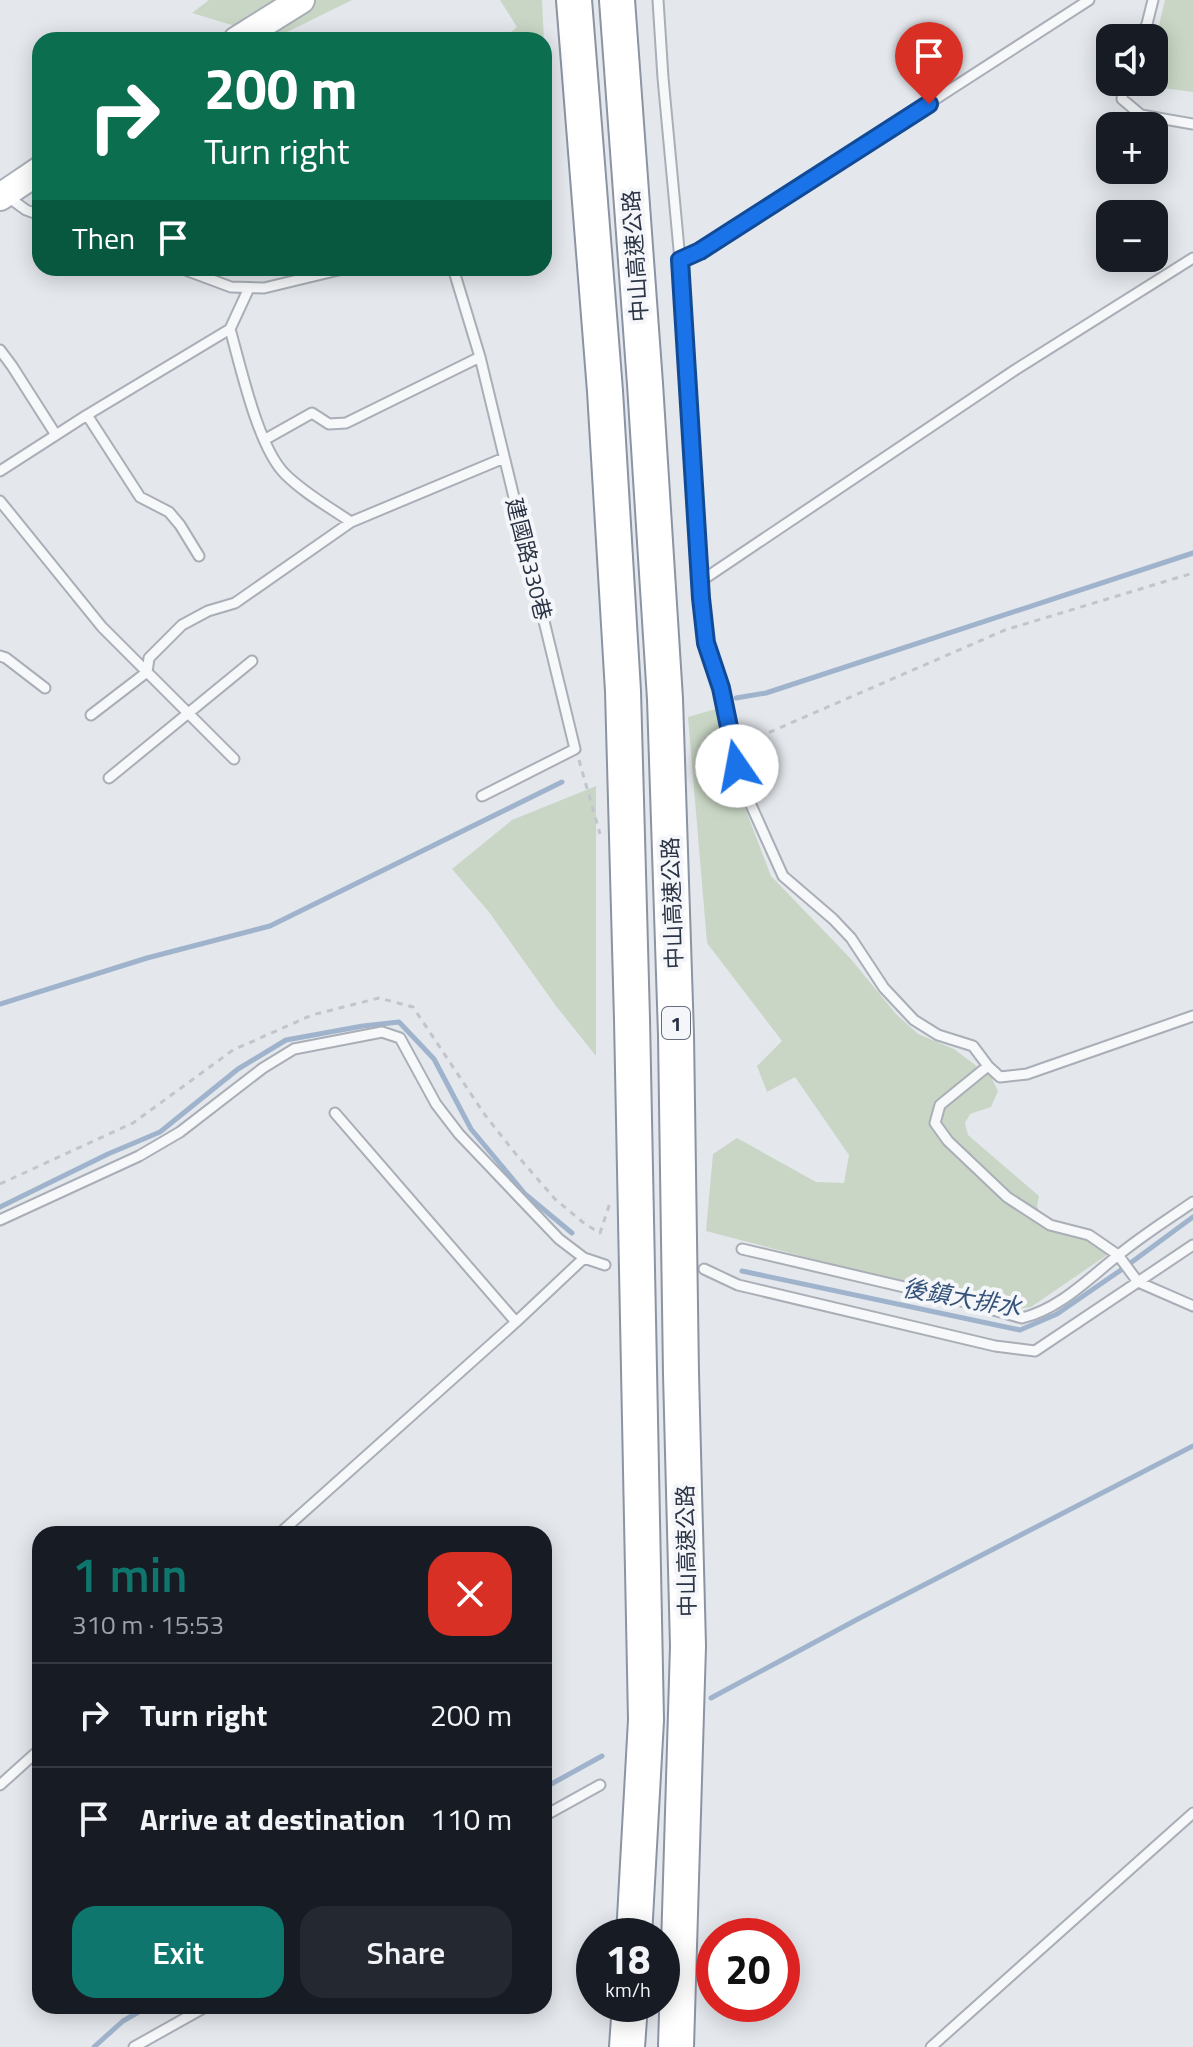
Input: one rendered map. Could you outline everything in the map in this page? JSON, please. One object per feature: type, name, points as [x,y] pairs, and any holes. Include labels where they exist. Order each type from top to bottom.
[{"type":"highway","name":"中山高速公路","points":[[574,0],[605,391],[624,723],[646,1720],[635,1918]]},
{"type":"highway","name":"中山高速公路","points":[[617,0],[665,699],[676,1035],[688,1646],[676,2047]]},
{"type":"highway","points":[[627,2047],[629,2022]]},
{"type":"street","points":[[250,32],[301,0]]},
{"type":"street","points":[[2,193],[32,175]]},
{"type":"lane","points":[[658,0],[680,260],[706,643],[721,688],[742,785],[783,876],[851,938],[884,988],[914,1020],[938,1035],[973,1046],[1000,1077],[1027,1074],[1193,1016]]},
{"type":"lane","points":[[680,260],[700,251],[1089,0]]},
{"type":"lane","points":[[1147,24],[1153,0]]},
{"type":"lane","points":[[1122,96],[1141,115],[1193,124]]},
{"type":"lane","points":[[2,193],[32,212]]},
{"type":"lane","points":[[701,581],[1015,370],[1193,258]]},
{"type":"lane","points":[[201,276],[231,287],[249,288],[264,288],[314,276]]},
{"type":"lane","name":"建國路330巷","points":[[455,276],[480,357],[575,749]]},
{"type":"lane","points":[[0,471],[230,329],[249,288]]},
{"type":"lane","points":[[230,329],[264,440],[283,473],[351,522]]},
{"type":"lane","points":[[0,350],[56,435]]},
{"type":"lane","points":[[264,440],[312,413],[329,424],[346,423],[480,357]]},
{"type":"lane","points":[[87,415],[140,497],[169,512],[199,556]]},
{"type":"lane","points":[[91,715],[147,672],[149,658],[182,625],[208,611],[235,603],[351,522],[504,458]]},
{"type":"lane","points":[[0,501],[102,627],[234,759]]},
{"type":"lane","points":[[0,656],[45,688]]},
{"type":"lane","points":[[109,778],[252,661]]},
{"type":"lane","points":[[482,796],[575,749]]},
{"type":"lane","points":[[0,1220],[139,1156],[180,1132],[263,1068],[294,1049],[382,1032],[400,1038],[436,1104],[459,1134],[559,1239],[584,1258],[605,1265]]},
{"type":"lane","points":[[988,1066],[940,1105],[935,1123],[948,1141],[1007,1197],[1050,1225],[1089,1235],[1119,1258],[1135,1279],[1193,1306]]},
{"type":"lane","points":[[335,1113],[516,1322]]},
{"type":"lane","points":[[742,1249],[951,1298],[1022,1318],[1034,1315],[1078,1290],[1193,1202]]},
{"type":"lane","points":[[704,1269],[738,1285],[995,1346],[1035,1351],[1123,1294],[1135,1279],[1193,1245]]},
{"type":"lane","points":[[288,1526],[584,1258]]},
{"type":"lane","points":[[0,1785],[32,1756]]},
{"type":"lane","points":[[552,1812],[600,1785]]},
{"type":"lane","points":[[931,2047],[1193,1813]]},
{"type":"lane","points":[[134,2047],[193,2014]]},
{"type":"path","points":[[733,748],[1005,630],[1193,573]]},
{"type":"path","points":[[575,749],[603,846]]},
{"type":"path","points":[[0,1184],[133,1123],[233,1050],[312,1015],[379,998],[413,1007],[485,1115],[565,1208],[600,1233],[612,1197]]},
{"type":"green space","points":[[209,0],[352,0],[287,32],[255,32],[192,13]]},
{"type":"green space","points":[[500,0],[542,0],[544,32],[511,32],[517,27]]},
{"type":"green space","points":[[1165,0],[1193,0],[1193,92],[1168,89],[1168,24],[1159,24]]},
{"type":"green space","points":[[716,709],[729,766],[771,876],[850,958],[896,1014],[918,1034],[954,1049],[991,1077],[998,1091],[991,1107],[970,1114],[965,1123],[968,1135],[1039,1196],[1037,1206],[1043,1219],[1102,1244],[1107,1255],[1031,1307],[1007,1310],[706,1231],[713,1154],[737,1138],[816,1182],[844,1183],[849,1155],[795,1077],[767,1092],[757,1066],[782,1041],[707,943],[688,717]]},
{"type":"green space","points":[[596,786],[596,1056],[489,912],[452,869],[512,820]]},
{"type":"waterway","points":[[736,698],[766,693],[1193,553]]},
{"type":"waterway","points":[[0,1004],[147,958],[270,926],[562,782]]},
{"type":"waterway","points":[[0,1207],[160,1132],[238,1069],[286,1040],[399,1022],[434,1059],[471,1129],[525,1194],[572,1233]]},
{"type":"waterway","name":"後鎮大排水","points":[[742,1271],[1020,1330],[1057,1314],[1193,1217]]},
{"type":"waterway","points":[[711,1698],[1193,1446]]},
{"type":"waterway","points":[[552,1784],[602,1756]]},
{"type":"waterway","points":[[94,2047],[135,2014]]},
{"type":"route","points":[[737,766],[721,688],[706,643],[680,260],[700,251],[929,104]]}]
